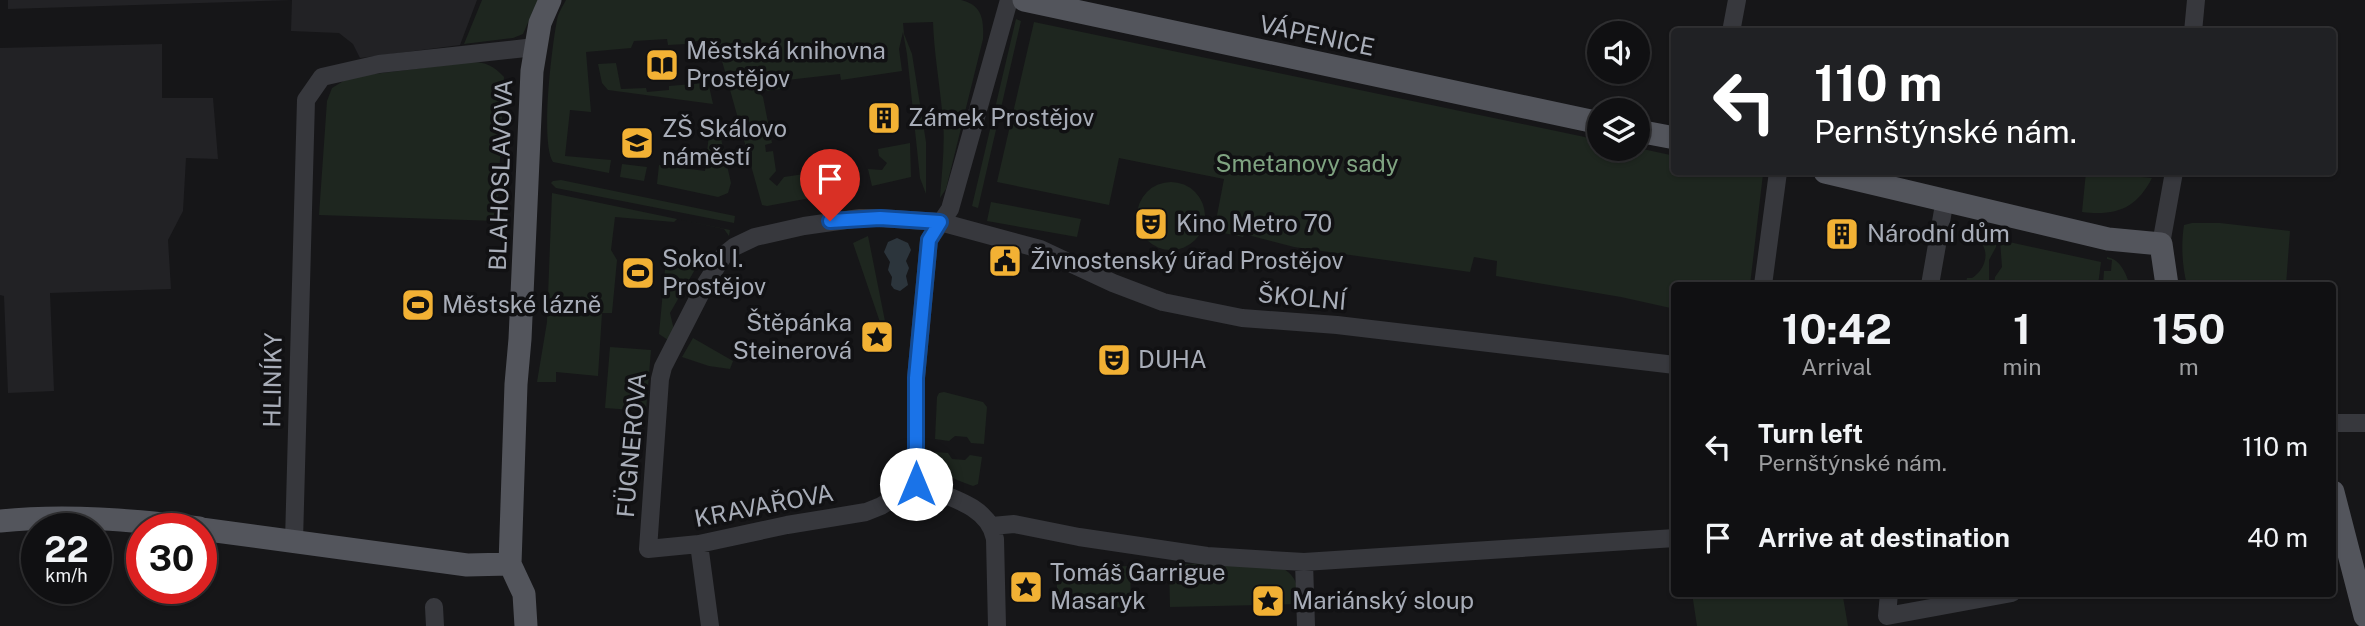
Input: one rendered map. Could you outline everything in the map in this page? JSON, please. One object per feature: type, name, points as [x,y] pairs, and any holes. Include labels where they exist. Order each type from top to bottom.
[{"type":"main road","name":"BLAHOSLAVOVA","points":[[510,564],[532,71],[540,23],[550,0]]},
{"type":"main road","name":"VÁPENICE","points":[[1024,0],[1587,120]]},
{"type":"main road","points":[[1650,133],[1671,137]]},
{"type":"main road","points":[[1838,175],[2108,239],[2161,244],[2167,282]]},
{"type":"main road","points":[[2336,504],[2365,615]]},
{"type":"main road","points":[[0,521],[87,518],[126,520]]},
{"type":"main road","points":[[217,531],[467,565],[510,564],[524,594],[526,626]]},
{"type":"street","points":[[997,626],[995,539],[992,526],[979,512],[916,484],[916,378],[929,240],[950,209],[1009,0]]},
{"type":"street","points":[[1732,28],[1737,0]]},
{"type":"street","points":[[2193,28],[2196,0]]},
{"type":"street","name":"HLINÍKY","points":[[294,541],[306,100],[322,78],[379,64],[535,47]]},
{"type":"street","points":[[1763,282],[1778,175]]},
{"type":"street","points":[[2161,244],[2173,175]]},
{"type":"street","points":[[1931,282],[1945,199]]},
{"type":"street","name":"ŠKOLNÍ","points":[[766,234],[860,218],[940,222],[1040,249],[1113,283],[1163,302],[1242,318],[1337,325],[1671,365]]},
{"type":"street","name":"FÜGNEROVA","points":[[648,549],[663,367],[724,256],[745,240],[766,234]]},
{"type":"street","points":[[2336,423],[2365,423]]},
{"type":"street","name":"KRAVAŘOVA","points":[[648,549],[699,544],[866,512],[916,484]]},
{"type":"street","points":[[992,526],[1014,524],[1079,537],[1207,556],[1304,562],[1671,538]]},
{"type":"street","points":[[699,544],[710,626]]},
{"type":"street","points":[[1304,562],[1306,626]]},
{"type":"street","points":[[1889,597],[1887,621],[1994,597]]},
{"type":"street","points":[[434,607],[435,626]]},
{"type":"shaded area","points":[[8,0],[292,0],[8,9]]},
{"type":"shaded area","points":[[292,0],[477,0],[460,45],[360,58],[353,44],[339,33],[291,31]]},
{"type":"shaded area","points":[[162,44],[162,98],[213,98],[218,159],[186,158],[183,211],[168,240],[171,289],[50,293],[54,391],[8,393],[4,296],[0,295],[0,48]]},
{"type":"shaded area","points":[[897,238],[908,243],[911,250],[906,261],[909,268],[906,276],[908,285],[900,291],[891,285],[892,277],[888,270],[890,262],[884,252],[888,242]]},
{"type":"green space","points":[[482,0],[538,0],[523,34],[513,38],[464,44]]},
{"type":"green space","points":[[566,0],[968,2],[980,14],[983,39],[946,189],[940,198],[944,132],[933,22],[903,23],[904,34],[912,54],[926,142],[926,194],[920,178],[903,32],[899,49],[902,71],[841,80],[840,74],[787,80],[787,88],[768,91],[763,88],[759,93],[763,97],[772,143],[765,145],[766,152],[773,151],[776,171],[769,179],[777,186],[784,177],[844,168],[845,172],[856,171],[859,189],[762,205],[717,43],[708,38],[686,44],[668,45],[667,39],[634,41],[631,48],[586,52],[591,112],[570,110],[565,156],[611,160],[609,173],[553,162],[547,135],[548,93],[557,20]]},
{"type":"green space","points":[[1016,19],[1021,21],[978,208],[972,206]]},
{"type":"green space","name":"Smetanovy sady","points":[[1034,22],[1587,137],[1587,161],[1650,161],[1650,151],[1671,155],[1671,175],[1763,175],[1750,282],[1671,282],[1671,308],[1496,276],[1497,261],[1474,257],[1470,272],[1294,247],[1244,234],[1243,237],[1214,231],[1224,179],[1119,158],[1109,205],[997,182]]},
{"type":"green space","points":[[471,62],[489,65],[504,77],[497,221],[319,215],[327,101],[332,88],[350,77]]},
{"type":"green space","points":[[616,63],[621,89],[646,88],[647,92],[669,90],[669,86],[705,83],[709,86],[713,104],[608,90],[602,83],[598,64]]},
{"type":"green space","points":[[710,125],[718,125],[731,183],[728,193],[718,197],[657,184],[659,165],[705,171]]},
{"type":"green space","points":[[910,143],[911,177],[872,186],[868,169],[882,170],[887,163],[879,156],[878,149]]},
{"type":"green space","points":[[622,164],[647,167],[644,181],[620,177]]},
{"type":"green space","points":[[2086,175],[2152,178],[2139,197],[2124,208],[2105,213],[2082,212]]},
{"type":"green space","points":[[561,180],[735,216],[734,223],[556,188],[551,183]]},
{"type":"green space","points":[[1171,182],[1184,185],[1195,192],[1202,203],[1205,216],[1202,229],[1195,240],[1184,247],[1171,250],[1158,247],[1147,240],[1140,229],[1137,216],[1140,203],[1147,192],[1158,185]]},
{"type":"green space","points":[[552,193],[730,230],[729,236],[724,229],[677,219],[674,222],[615,217],[611,250],[617,260],[612,313],[602,313],[598,376],[556,372],[556,382],[537,382],[547,322]]},
{"type":"green space","points":[[991,202],[1081,219],[1077,237],[987,221]]},
{"type":"green space","points":[[2220,223],[2290,231],[2286,282],[2186,282],[2182,247],[2184,225]]},
{"type":"green space","points":[[1975,234],[1997,240],[1989,260],[1989,282],[1966,282],[1967,278],[1972,278],[1981,269],[1985,258],[1983,246],[1974,238]]},
{"type":"green space","points":[[868,236],[886,326],[882,328],[853,243]]},
{"type":"green space","points":[[2000,240],[2101,262],[2098,282],[1994,282],[2002,267]]},
{"type":"green space","points":[[2107,257],[2119,264],[2129,282],[2103,282],[2104,271],[2111,271],[2112,260]]},
{"type":"green space","points":[[673,258],[693,259],[697,266],[670,313],[674,330],[668,340],[659,334],[665,269]]},
{"type":"green space","points":[[693,338],[733,361],[730,369],[709,366],[682,357]]},
{"type":"green space","points":[[610,347],[651,350],[646,411],[605,408]]},
{"type":"green space","points":[[944,392],[983,402],[987,407],[984,444],[971,443],[967,437],[955,436],[949,441],[935,439],[937,397]]},
{"type":"green space","points":[[935,452],[948,453],[952,459],[965,460],[970,455],[982,457],[978,484],[973,486],[948,475],[939,466]]},
{"type":"green space","points":[[1208,563],[1284,569],[1295,580],[1299,604],[1170,607],[1169,565]]},
{"type":"green space","points":[[1130,566],[1131,607],[1058,609],[1056,568]]},
{"type":"green space","points":[[1693,597],[1843,597],[1848,626],[1697,626]]},
{"type":"place","name":"Městská knihovna Prostějov","points":[[662,65]]},
{"type":"place","name":"Zámek Prostějov","points":[[884,118]]},
{"type":"place","name":"ZŠ Skálovo náměstí","points":[[637,143]]},
{"type":"place","name":"Kino Metro 70","points":[[1151,224]]},
{"type":"place","name":"Národní dům","points":[[1842,234]]},
{"type":"place","name":"Živnostenský úřad Prostějov","points":[[1005,261]]},
{"type":"place","name":"Sokol I. Prostějov","points":[[638,273]]},
{"type":"place","name":"Městské lázně","points":[[418,305]]},
{"type":"place","name":"Štěpánka Steinerová","points":[[877,337]]},
{"type":"place","name":"DUHA","points":[[1114,360]]},
{"type":"place","name":"Tomáš Garrigue Masaryk","points":[[1026,587]]},
{"type":"place","name":"Mariánský sloup","points":[[1268,601]]},
{"type":"route","points":[[830,221],[880,218],[940,222],[929,240],[916,378],[916,484]]}]
